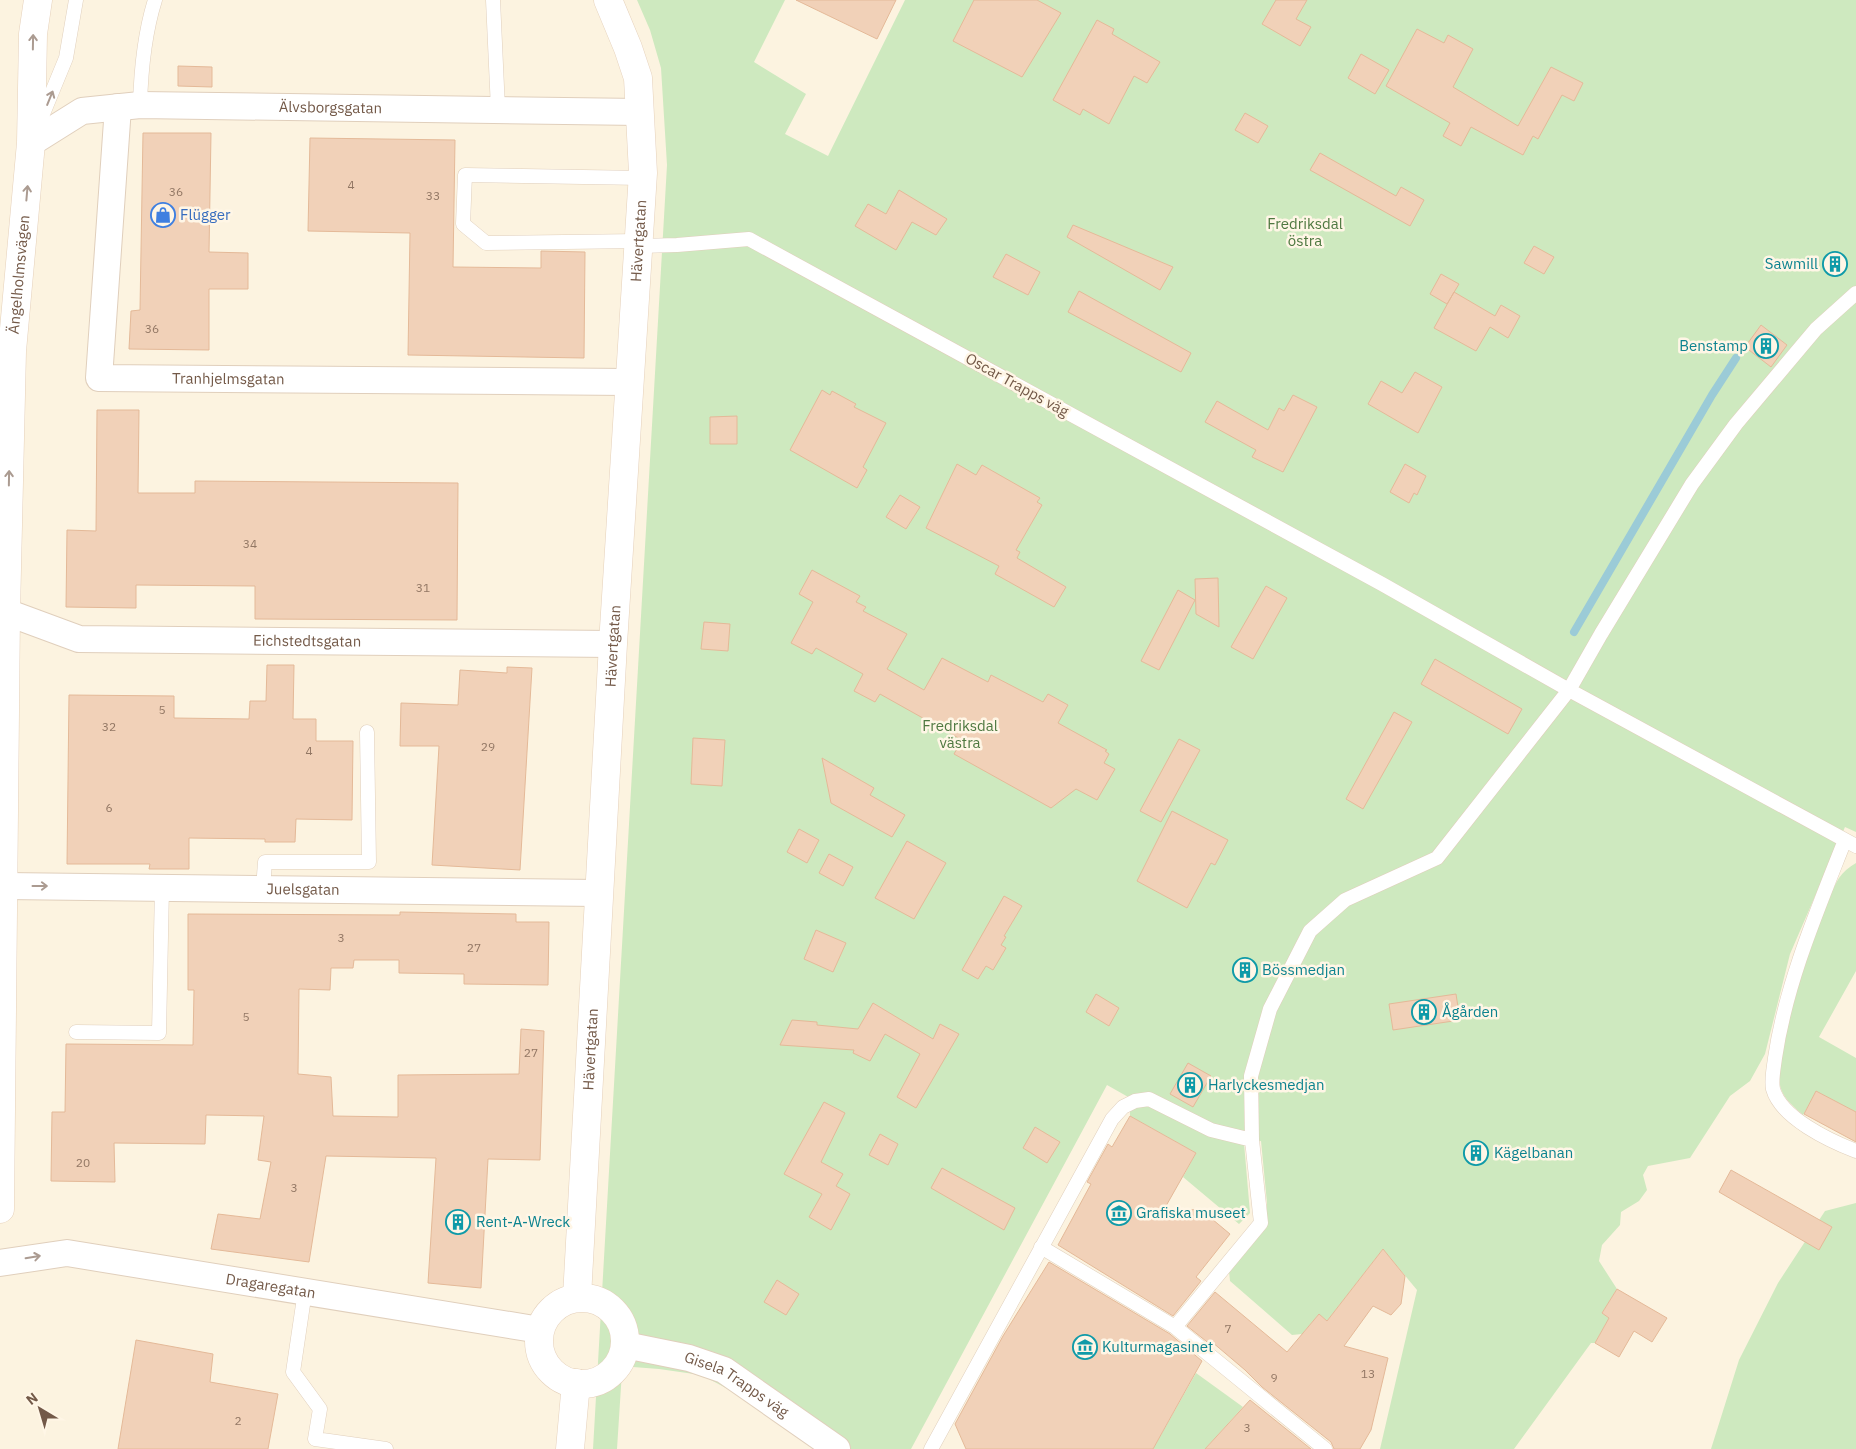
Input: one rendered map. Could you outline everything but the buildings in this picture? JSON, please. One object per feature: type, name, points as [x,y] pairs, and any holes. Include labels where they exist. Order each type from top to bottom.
[{"type":"street","name":"Ängelholmsvägen","points":[[0,1209],[5,886],[6,612],[12,351],[31,143],[33,34],[38,0]]},
{"type":"street","name":"Hävertgatan","points":[[577,1298],[613,644],[643,178],[638,78],[608,0]]},
{"type":"street","name":"Älvsborgsgatan","points":[[31,143],[82,111],[129,106],[640,112]]},
{"type":"street","name":"Tranhjelmsgatan","points":[[129,106],[99,378],[629,382]]},
{"type":"street","name":"Eichstedtsgatan","points":[[6,612],[47,629],[79,639],[613,644]]},
{"type":"street","name":"Juelsgatan","points":[[5,886],[599,893]]},
{"type":"street","name":"Dragaregatan","points":[[0,1262],[67,1253],[540,1330]]},
{"type":"street","points":[[577,1298],[596,1299],[613,1310],[623,1326],[626,1345],[620,1362],[609,1375],[593,1382],[576,1383],[559,1377],[546,1364],[540,1348],[540,1330],[548,1314],[561,1303],[577,1298]]},
{"type":"street","name":"Gisela Trapps väg","points":[[626,1345],[697,1360],[724,1370],[837,1449]]},
{"type":"street","points":[[570,1449],[576,1383]]},
{"type":"lane","points":[[31,143],[66,58],[76,0]]},
{"type":"lane","points":[[129,106],[141,61],[146,27],[155,0]]},
{"type":"lane","points":[[493,0],[498,109]]},
{"type":"lane","name":"Oscar Trapps väg","points":[[643,178],[465,175],[463,224],[486,243],[639,243],[677,245],[749,239],[1382,584],[1569,690],[1851,843]]},
{"type":"lane","points":[[1175,1327],[1261,1223],[1252,1140],[1251,1076],[1270,1009],[1310,931],[1345,900],[1438,858],[1569,690],[1692,484],[1736,424],[1816,328],[1856,294]]},
{"type":"lane","points":[[263,889],[265,862],[369,862],[367,732]]},
{"type":"lane","points":[[1851,843],[1802,950],[1778,1040],[1773,1088],[1783,1109],[1803,1124],[1856,1151]]},
{"type":"lane","points":[[76,1032],[159,1033],[162,887]]},
{"type":"lane","points":[[931,1449],[1112,1119],[1129,1104],[1149,1099],[1211,1130],[1252,1140]]},
{"type":"lane","points":[[1042,1247],[1175,1327],[1325,1449]]},
{"type":"lane","points":[[305,1292],[293,1372],[320,1409],[315,1439],[386,1449]]},
{"type":"green space","points":[[637,0],[785,0],[754,62],[806,94],[785,134],[828,156],[905,0],[1856,0],[1856,832],[1845,827],[1790,954],[1765,1054],[1750,1081],[1730,1096],[1690,1158],[1648,1166],[1643,1175],[1647,1190],[1639,1201],[1621,1212],[1620,1225],[1602,1245],[1599,1261],[1617,1289],[1602,1313],[1609,1318],[1595,1343],[1591,1343],[1514,1449],[1380,1449],[1417,1290],[1383,1249],[1327,1321],[1319,1314],[1302,1334],[1292,1335],[1230,1281],[1229,1271],[1266,1218],[1267,1203],[1261,1141],[1244,1143],[1250,1213],[1239,1224],[1183,1177],[1196,1153],[1130,1116],[1130,1098],[1107,1085],[911,1449],[816,1449],[741,1396],[709,1379],[694,1374],[633,1367],[622,1371],[617,1449],[593,1449],[667,165],[661,68],[650,30]]},
{"type":"green space","points":[[1856,863],[1856,971],[1819,1037],[1856,1058],[1856,1112],[1816,1092],[1803,1115],[1788,1100],[1781,1089],[1780,1073],[1783,1047],[1799,983],[1820,919],[1839,878]]},
{"type":"green space","points":[[1856,1203],[1856,1449],[1711,1449],[1739,1360],[1778,1283],[1825,1211]]},
{"type":"green space","points":[[1196,1373],[1243,1407],[1205,1449],[1153,1449]]},
{"type":"waterway","points":[[1574,632],[1712,395],[1736,358]]},
{"type":"place","name":"Flügger","points":[[163,215]]},
{"type":"place","name":"Sawmill","points":[[1835,264]]},
{"type":"place","name":"Benstamp","points":[[1766,346]]},
{"type":"place","name":"Bössmedjan","points":[[1245,970]]},
{"type":"place","name":"Ågården","points":[[1424,1012]]},
{"type":"place","name":"Harlyckesmedjan","points":[[1190,1085]]},
{"type":"place","name":"Kägelbanan","points":[[1476,1153]]},
{"type":"place","name":"Grafiska museet","points":[[1119,1213]]},
{"type":"place","name":"Rent-A-Wreck","points":[[458,1222]]},
{"type":"place","name":"Kulturmagasinet","points":[[1085,1347]]},
{"type":"park label","name":"Fredriksdal östra","points":[[1305,232]]},
{"type":"park label","name":"Fredriksdal västra","points":[[960,734]]}]
